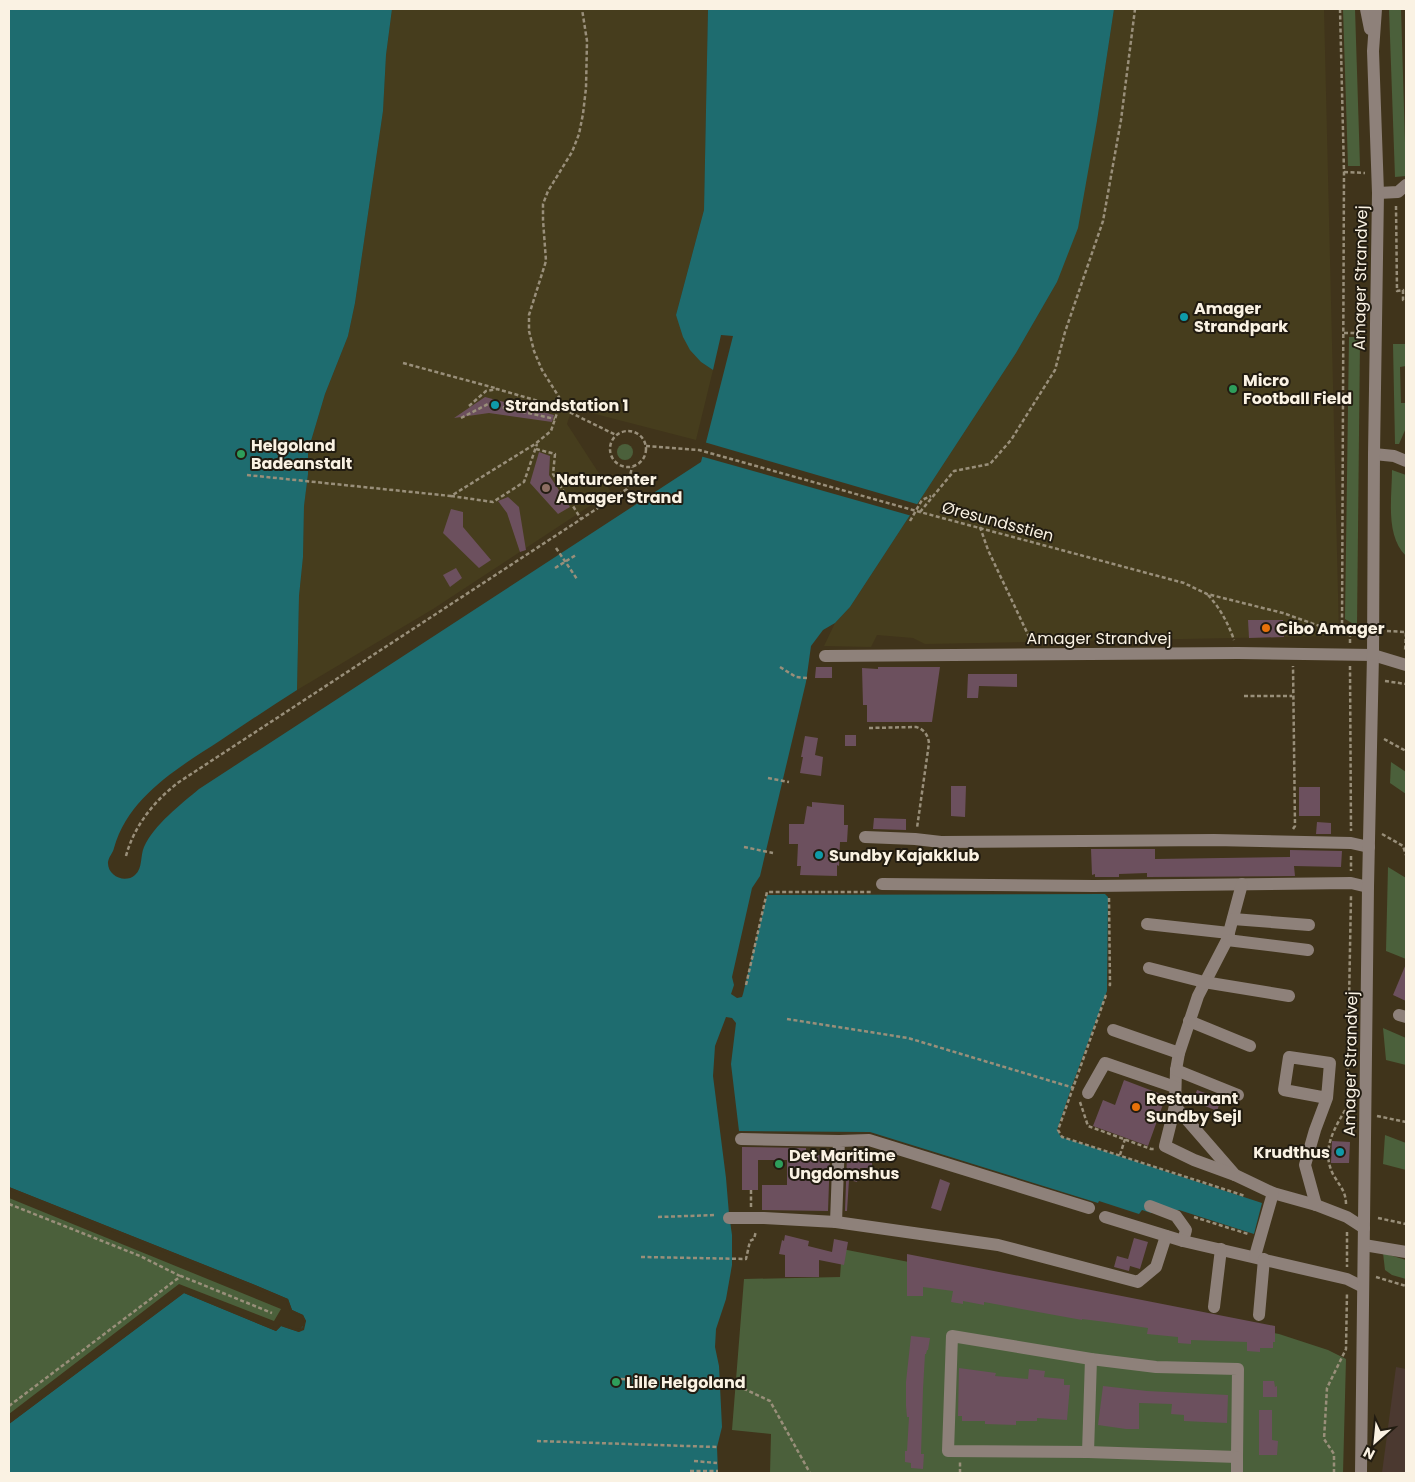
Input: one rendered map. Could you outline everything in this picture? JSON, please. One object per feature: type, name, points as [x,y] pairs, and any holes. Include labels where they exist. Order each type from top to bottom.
[{"type":"street","name":"Amager Strandvej","points":[[1366,9],[1374,51]]},
{"type":"street","name":"Amager Strandvej","points":[[1361,1473],[1378,193],[1374,51],[1376,9]]},
{"type":"street","points":[[1378,193],[1402,194]]},
{"type":"street","points":[[1374,454],[1405,459]]},
{"type":"street","name":"Amager Strandvej","points":[[825,656],[1238,653],[1373,655]]},
{"type":"street","points":[[1373,655],[1405,664]]},
{"type":"street","points":[[865,837],[941,842],[1214,840],[1351,843],[1369,847]]},
{"type":"street","points":[[878,888],[1351,883],[1368,887]]},
{"type":"street","points":[[1242,884],[1228,937],[1198,996],[1179,1053],[1174,1106],[1165,1146],[1274,1193],[1364,1222]]},
{"type":"street","points":[[1233,919],[1309,925]]},
{"type":"street","points":[[1147,924],[1308,950]]},
{"type":"street","points":[[1149,968],[1204,982],[1289,996]]},
{"type":"street","points":[[1189,1022],[1250,1046]]},
{"type":"street","points":[[1113,1030],[1179,1053]]},
{"type":"street","points":[[1083,1096],[1105,1063],[1175,1088]]},
{"type":"street","points":[[1176,1070],[1238,1095]]},
{"type":"street","points":[[1316,1205],[1305,1165],[1327,1098]]},
{"type":"street","points":[[1174,1106],[1235,1175]]},
{"type":"street","points":[[742,1140],[869,1140],[1089,1208]]},
{"type":"street","points":[[836,1222],[838,1141]]},
{"type":"street","points":[[1259,1315],[1259,1258],[1274,1193]]},
{"type":"street","points":[[1150,1206],[1176,1216],[1186,1230],[1183,1241]]},
{"type":"street","points":[[724,1216],[836,1222],[998,1245],[1138,1282],[1156,1267],[1166,1236]]},
{"type":"street","points":[[1105,1217],[1183,1241],[1347,1279],[1363,1286]]},
{"type":"street","points":[[1364,1245],[1406,1252]]},
{"type":"street","points":[[1214,1306],[1220,1249]]},
{"type":"street","points":[[1237,1457],[1088,1452],[948,1451],[952,1336],[1092,1359],[1156,1367],[1238,1369],[1237,1473]]},
{"type":"street","points":[[1088,1452],[1092,1359]]},
{"type":"path","points":[[451,496],[538,443],[551,431],[559,407],[559,397],[542,370],[534,351],[529,331],[530,315],[546,261],[542,220],[543,204],[548,191],[572,152],[579,134],[586,88],[587,41],[582,9]]},
{"type":"path","points":[[910,521],[954,471],[990,464],[1011,440],[1055,370],[1065,332],[1103,221],[1122,120],[1135,9]]},
{"type":"path","points":[[1340,9],[1344,172],[1342,629]]},
{"type":"path","points":[[1344,172],[1378,172]]},
{"type":"path","points":[[1402,194],[1397,291],[1402,290],[1403,300],[1406,300]]},
{"type":"path","points":[[1344,333],[1376,334]]},
{"type":"path","points":[[403,363],[559,407],[616,435]]},
{"type":"path","points":[[469,406],[486,391],[497,389]]},
{"type":"path","points":[[461,418],[488,404],[555,419]]},
{"type":"path","points":[[628,430],[640,435],[646,446],[644,458],[640,463],[632,467],[623,467],[613,459],[610,452],[610,446],[616,435],[628,430]]},
{"type":"path","points":[[247,474],[493,502],[524,482],[538,443]]},
{"type":"path","name":"Øresundsstien","points":[[646,446],[699,450],[918,512],[1184,583],[1207,594],[1283,613],[1328,629],[1406,632]]},
{"type":"path","points":[[536,449],[555,454],[553,474],[581,520]]},
{"type":"path","points":[[126,856],[128,847],[149,810],[178,782],[627,489],[632,467]]},
{"type":"path","points":[[918,512],[922,500],[932,496]]},
{"type":"path","points":[[980,527],[988,550],[1032,641],[1031,654]]},
{"type":"path","points":[[556,548],[577,579]]},
{"type":"path","points":[[555,568],[576,555]]},
{"type":"path","points":[[1207,594],[1224,616],[1232,632],[1238,653]]},
{"type":"path","points":[[1405,664],[1406,632]]},
{"type":"path","points":[[1289,842],[1289,835],[1295,826],[1293,666]]},
{"type":"path","points":[[780,667],[796,677],[807,678]]},
{"type":"path","points":[[1346,1217],[1346,1194],[1329,1166],[1331,1134],[1347,1107],[1351,883],[1351,677]]},
{"type":"path","points":[[1244,696],[1293,696]]},
{"type":"path","points":[[869,728],[916,726],[921,728],[928,738],[929,744],[916,839]]},
{"type":"path","points":[[1372,732],[1406,751]]},
{"type":"path","points":[[768,778],[789,782]]},
{"type":"path","points":[[1370,827],[1403,846],[1406,855]]},
{"type":"path","points":[[744,847],[773,853]]},
{"type":"path","points":[[746,985],[767,892],[878,888]]},
{"type":"path","points":[[1109,892],[1109,984]]},
{"type":"path","points":[[1106,995],[1058,1130],[1062,1137],[1253,1198]]},
{"type":"path","points":[[787,1019],[908,1038],[1073,1088]]},
{"type":"path","points":[[1083,1096],[1088,1126],[1151,1149],[1165,1146]]},
{"type":"path","points":[[1366,1114],[1406,1122]]},
{"type":"path","points":[[1120,1155],[1125,1139]]},
{"type":"path","points":[[9,1204],[140,1256],[181,1276],[272,1313]]},
{"type":"path","points":[[1187,1215],[1252,1236]]},
{"type":"path","points":[[658,1217],[724,1216]]},
{"type":"path","points":[[641,1257],[746,1258],[750,1241],[754,1239],[758,1218]]},
{"type":"path","points":[[1364,1222],[1406,1224]]},
{"type":"path","points":[[9,1406],[181,1276]]},
{"type":"path","points":[[1334,1473],[1334,1454],[1324,1439],[1327,1388],[1346,1349]]},
{"type":"path","points":[[620,1379],[736,1385],[770,1401],[810,1473]]},
{"type":"path","points":[[537,1440],[717,1447]]},
{"type":"path","points":[[694,1461],[717,1463]]},
{"type":"path","points":[[690,1471],[718,1471]]},
{"type":"shaded area","points":[[1396,1367],[1406,1369],[1406,1473],[1382,1473]]},
{"type":"green space","points":[[1343,9],[1355,9],[1360,166],[1348,166]]},
{"type":"green space","points":[[1389,9],[1401,9],[1406,176],[1395,177]]},
{"type":"green space","points":[[1349,337],[1360,337],[1357,626],[1345,619]]},
{"type":"green space","points":[[1393,344],[1406,344],[1406,366],[1400,367],[1401,403],[1406,403],[1406,428],[1399,444],[1395,444]]},
{"type":"green space","points":[[625,444],[631,446],[633,452],[631,458],[625,460],[619,458],[617,452],[619,446]]},
{"type":"green space","points":[[1392,470],[1406,475],[1406,556],[1399,547],[1392,527]]},
{"type":"green space","points":[[1391,762],[1406,772],[1406,794],[1390,783]]},
{"type":"green space","points":[[1388,867],[1406,878],[1406,959],[1386,951]]},
{"type":"green space","points":[[1383,1028],[1406,1038],[1406,1065],[1386,1060]]},
{"type":"green space","points":[[1385,1135],[1406,1143],[1406,1170],[1383,1164]]},
{"type":"green space","points":[[9,1198],[281,1309],[274,1321],[179,1284],[9,1414]]},
{"type":"green space","points":[[842,1249],[1279,1334],[1328,1350],[1346,1359],[1343,1473],[770,1473],[771,1434],[732,1430],[744,1279],[840,1277]]},
{"type":"green space","points":[[1383,1253],[1406,1260],[1406,1279],[1392,1275],[1385,1270]]},
{"type":"sand","points":[[392,9],[708,9],[704,210],[676,315],[701,362],[713,370],[696,440],[572,408],[567,424],[611,492],[433,609],[297,690],[299,596],[303,557],[308,451],[325,394],[348,336],[355,303],[383,111],[386,55]]},
{"type":"sand","name":"Amager Strandpark","points":[[1114,9],[1324,9],[1339,636],[925,644],[913,638],[877,635],[871,647],[824,646],[835,623],[850,607],[1016,353],[1057,282],[1097,121]]},
{"type":"water","points":[[9,9],[392,9],[386,55],[383,111],[355,303],[348,336],[325,394],[308,451],[303,557],[299,596],[297,690],[188,761],[143,798],[121,830],[108,862],[108,867],[113,875],[126,879],[131,878],[138,872],[144,847],[154,831],[168,815],[199,789],[701,462],[733,336],[721,335],[713,370],[701,362],[690,350],[683,337],[676,315],[704,210],[708,9],[1114,9],[1078,228],[1057,282],[1016,353],[850,607],[835,623],[823,630],[811,646],[806,682],[760,876],[752,888],[732,977],[734,985],[731,994],[737,998],[742,997],[767,895],[1105,894],[1108,897],[1107,991],[1057,1130],[1061,1137],[1262,1203],[1254,1234],[1179,1210],[1151,1213],[1142,1210],[1139,1214],[870,1132],[739,1131],[731,1064],[736,1023],[732,1018],[726,1017],[715,1046],[713,1076],[732,1235],[732,1265],[726,1299],[716,1329],[715,1347],[719,1366],[722,1427],[717,1447],[718,1473],[9,1473],[9,1424],[184,1293],[276,1331],[281,1326],[299,1332],[306,1321],[303,1315],[292,1310],[288,1299],[9,1187]]},
{"type":"pier","points":[[704,442],[920,505],[912,516],[700,456]]},
{"type":"pier","points":[[9,1187],[288,1299],[292,1310],[303,1315],[306,1321],[304,1330],[299,1332],[281,1326],[276,1331],[184,1293],[9,1424],[9,1421],[183,1291],[276,1328],[281,1324],[299,1329],[302,1328],[304,1322],[301,1317],[290,1311],[286,1301],[9,1190]]},
{"type":"building","name":"Strandstation 1","points":[[485,397],[554,415],[552,422],[489,413],[454,418]]},
{"type":"building","name":"Naturcenter Amager Strand","points":[[539,452],[550,456],[549,475],[570,507],[558,514],[530,483]]},
{"type":"building","points":[[508,497],[519,507],[526,550],[520,552],[507,513],[498,501]]},
{"type":"building","points":[[451,509],[463,512],[463,527],[491,560],[479,568],[443,533]]},
{"type":"building","points":[[456,568],[462,578],[450,587],[443,575]]},
{"type":"building","name":"Cibo Amager","points":[[1248,620],[1283,620],[1284,637],[1249,638]]},
{"type":"building","points":[[816,667],[832,667],[832,678],[815,678]]},
{"type":"building","points":[[878,667],[940,667],[932,722],[867,722],[867,705],[863,705],[862,668],[878,669]]},
{"type":"building","points":[[968,674],[1017,674],[1017,687],[979,686],[978,698],[967,698]]},
{"type":"building","points":[[845,735],[856,735],[856,746],[845,746]]},
{"type":"building","points":[[805,736],[818,738],[815,755],[823,757],[821,776],[800,773]]},
{"type":"building","points":[[951,786],[966,786],[965,817],[951,816]]},
{"type":"building","points":[[1299,787],[1320,787],[1320,816],[1299,816]]},
{"type":"building","name":"Sundby Kajakklub","points":[[812,802],[844,805],[844,825],[848,825],[847,842],[840,842],[837,876],[800,875],[801,866],[797,866],[798,844],[789,844],[789,824],[804,824],[807,806],[812,807]]},
{"type":"building","points":[[874,818],[906,819],[906,830],[873,829]]},
{"type":"building","points":[[1317,822],[1331,823],[1331,834],[1316,834]]},
{"type":"building","points":[[1091,849],[1155,849],[1155,859],[1290,857],[1290,850],[1342,851],[1341,867],[1294,866],[1295,876],[1147,877],[1147,873],[1119,874],[1119,877],[1095,877],[1095,874],[1092,875]]},
{"type":"building","points":[[1406,964],[1406,1001],[1393,995]]},
{"type":"building","points":[[1124,1080],[1166,1096],[1148,1146],[1093,1126],[1103,1100],[1115,1105]]},
{"type":"building","points":[[1197,1090],[1221,1099],[1217,1111],[1193,1101]]},
{"type":"building","name":"Krudthus","points":[[1332,1141],[1350,1142],[1349,1163],[1331,1163]]},
{"type":"building","points":[[742,1147],[806,1148],[806,1155],[830,1155],[828,1211],[762,1210],[762,1185],[787,1185],[787,1160],[758,1160],[758,1190],[742,1190]]},
{"type":"building","points":[[847,1155],[872,1155],[872,1168],[860,1168],[857,1182],[849,1180],[847,1211],[845,1211]]},
{"type":"building","points":[[940,1179],[950,1183],[941,1211],[931,1208]]},
{"type":"building","points":[[785,1235],[809,1241],[808,1246],[832,1252],[834,1239],[848,1242],[844,1265],[819,1260],[819,1277],[785,1277],[785,1255],[779,1254]]},
{"type":"building","points":[[1134,1238],[1148,1242],[1140,1269],[1130,1266],[1129,1271],[1114,1267],[1117,1256],[1128,1259]]},
{"type":"building","points":[[907,1254],[1275,1326],[1275,1342],[1273,1342],[1273,1348],[1260,1348],[1260,1352],[1247,1351],[1247,1342],[1191,1340],[1191,1344],[1178,1343],[1178,1337],[1147,1334],[1148,1328],[1082,1320],[984,1302],[984,1305],[963,1301],[963,1304],[951,1302],[953,1291],[923,1287],[923,1296],[907,1296]]},
{"type":"building","points":[[911,1336],[930,1338],[928,1350],[925,1354],[923,1389],[921,1454],[924,1454],[923,1469],[911,1468],[911,1463],[905,1462],[909,1417],[907,1417],[906,1406],[906,1382]]},
{"type":"building","points":[[959,1368],[996,1373],[995,1376],[1028,1379],[1029,1369],[1045,1371],[1044,1377],[1064,1379],[1064,1385],[1070,1385],[1067,1420],[1037,1418],[1037,1421],[1016,1421],[1016,1425],[985,1424],[985,1421],[962,1421],[962,1416],[958,1416]]},
{"type":"building","points":[[1263,1381],[1274,1381],[1275,1387],[1277,1386],[1277,1397],[1263,1397]]},
{"type":"building","points":[[1103,1386],[1147,1391],[1228,1395],[1227,1423],[1184,1421],[1184,1415],[1171,1414],[1172,1404],[1139,1403],[1139,1429],[1098,1425]]},
{"type":"building","points":[[1259,1410],[1272,1410],[1272,1440],[1278,1441],[1277,1455],[1259,1455]]},
{"type":"place","name":"Amager Strandpark","points":[[1184,317]]},
{"type":"place","name":"Micro Football Field","points":[[1233,389]]},
{"type":"place","name":"Strandstation 1","points":[[495,405]]},
{"type":"place","name":"Helgoland Badeanstalt","points":[[241,454]]},
{"type":"place","name":"Naturcenter Amager Strand","points":[[546,488]]},
{"type":"place","name":"Cibo Amager","points":[[1266,628]]},
{"type":"place","name":"Sundby Kajakklub","points":[[819,855]]},
{"type":"place","name":"Restaurant Sundby Sejl","points":[[1136,1107]]},
{"type":"place","name":"Krudthus","points":[[1340,1152]]},
{"type":"place","name":"Det Maritime Ungdomshus","points":[[779,1164]]},
{"type":"place","name":"Lille Helgoland","points":[[616,1382]]}]
